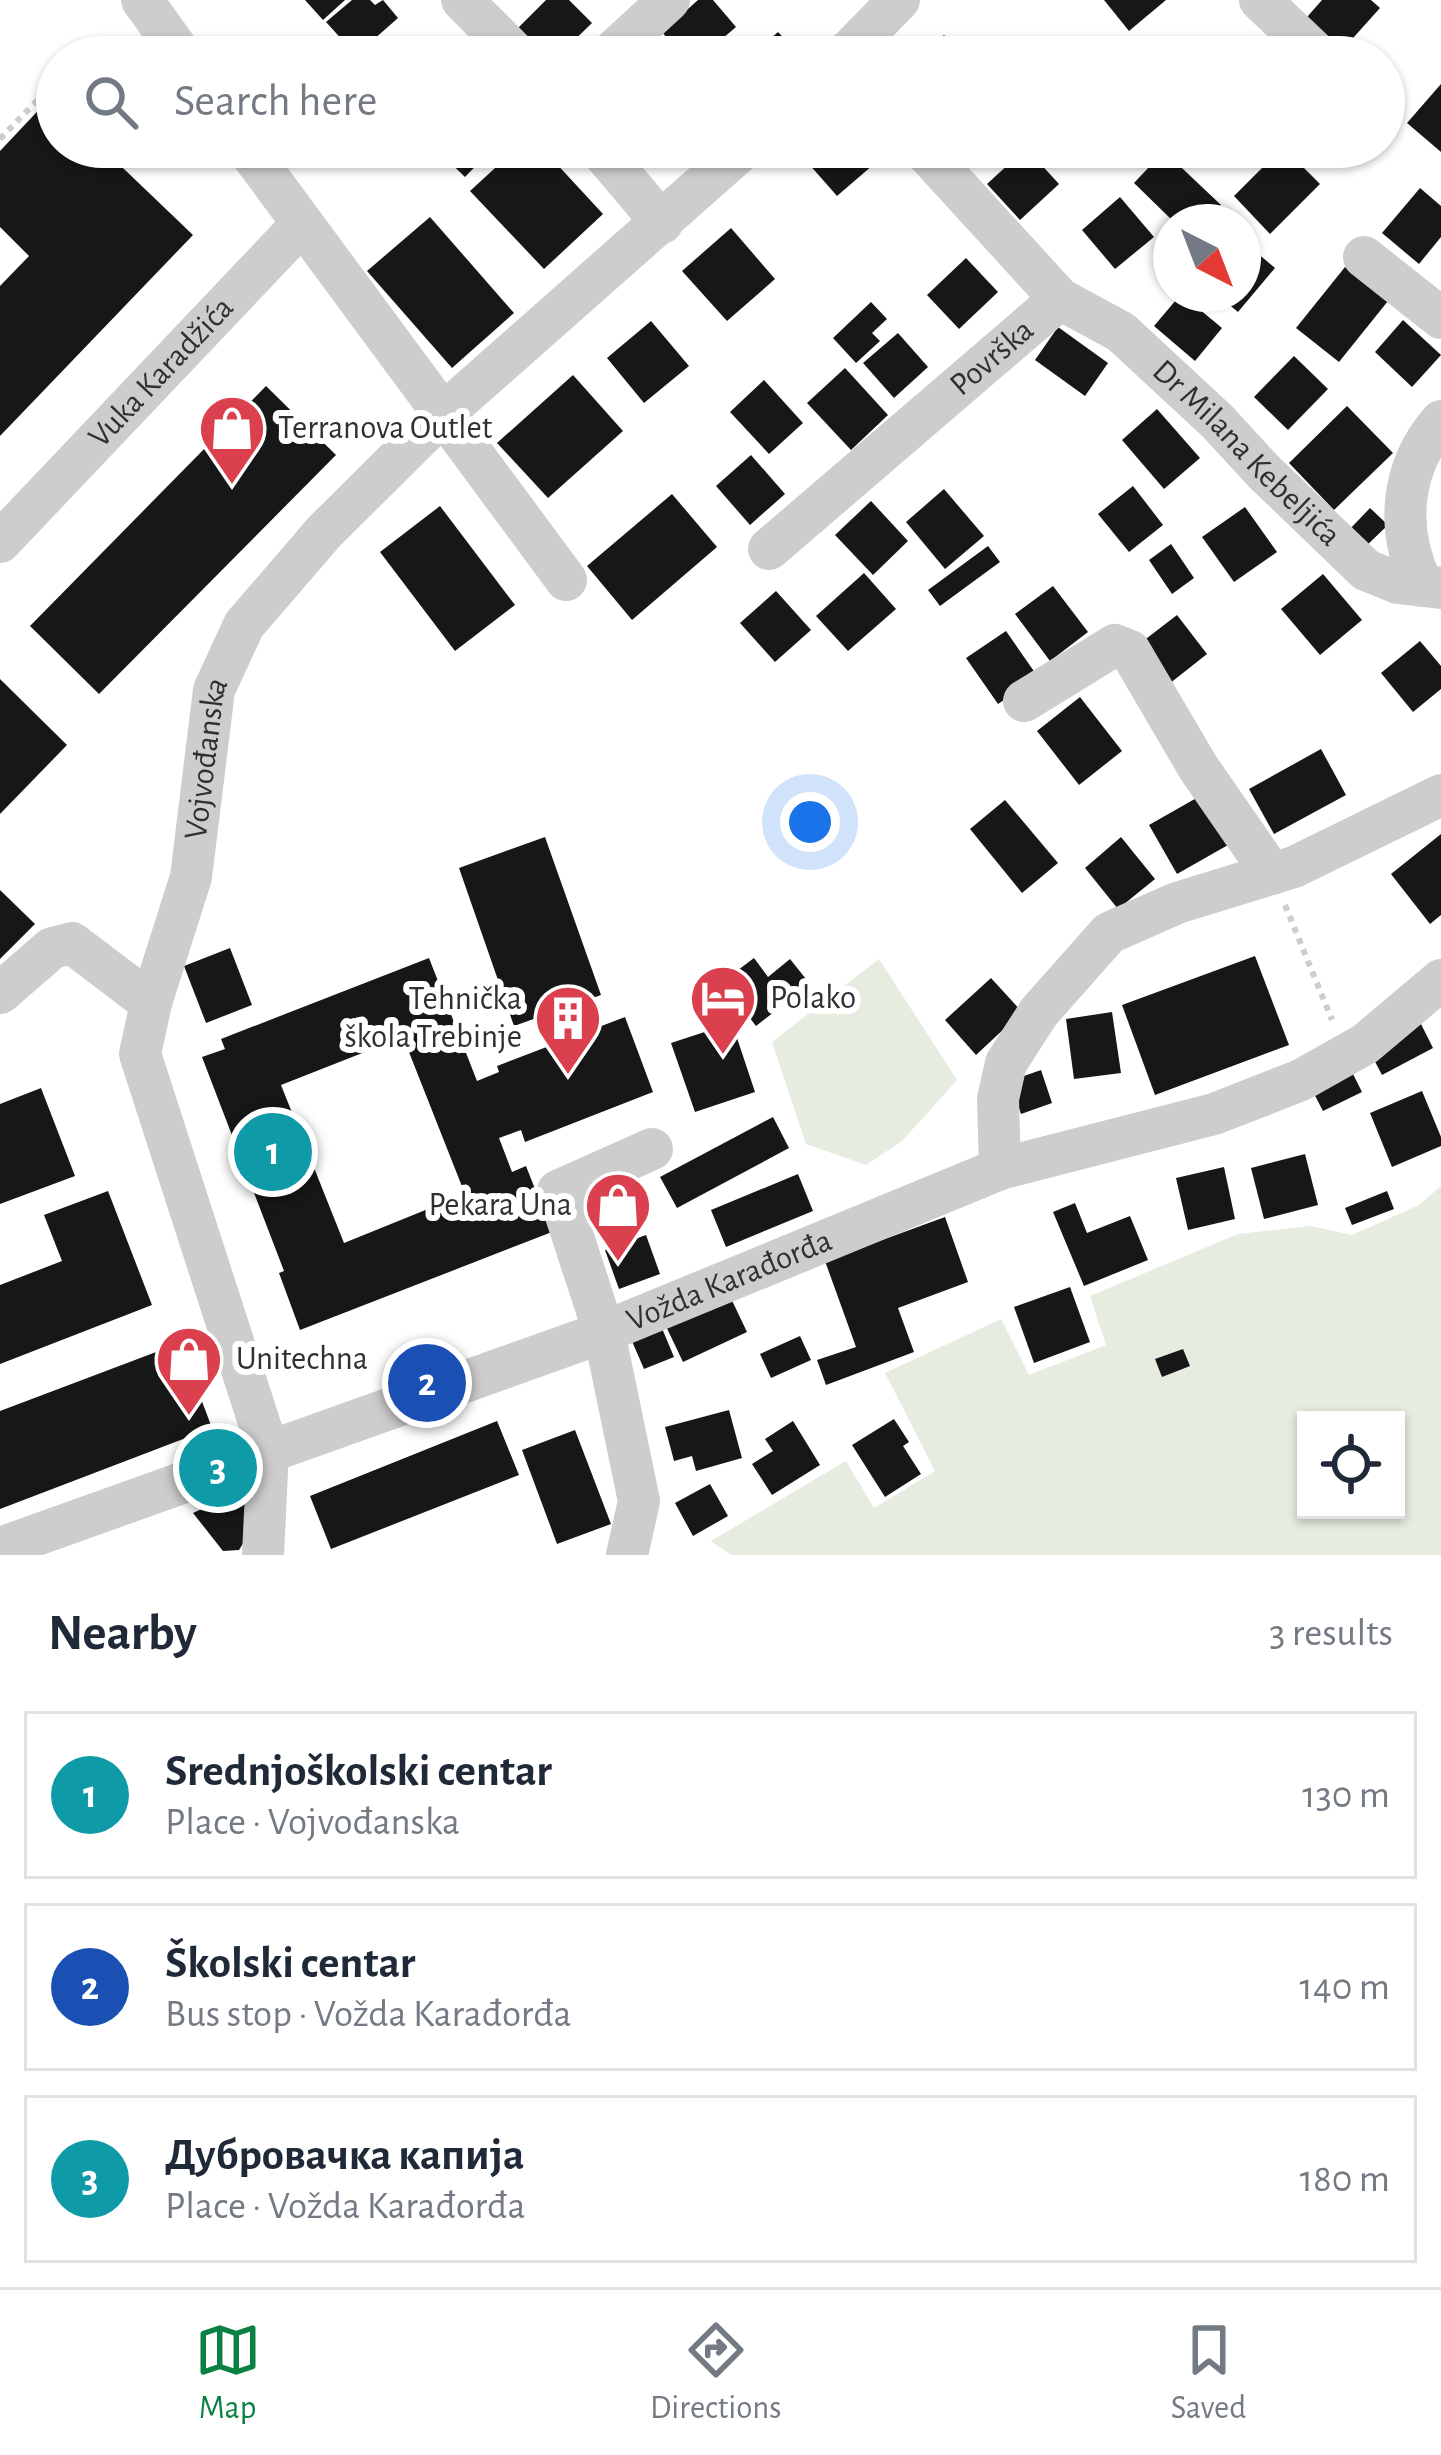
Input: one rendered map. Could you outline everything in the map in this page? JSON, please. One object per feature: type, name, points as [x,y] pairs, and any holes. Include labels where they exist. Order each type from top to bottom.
[{"type":"street","points":[[142,0],[167,36]]},
{"type":"street","points":[[462,0],[498,36]]},
{"type":"street","points":[[630,36],[670,0]]},
{"type":"street","points":[[864,36],[899,0]]},
{"type":"street","points":[[1260,0],[1298,36]]},
{"type":"street","points":[[261,168],[566,580]]},
{"type":"street","points":[[615,168],[662,224]]},
{"type":"street","name":"Vojvođanska","points":[[268,1450],[140,1054],[191,877],[214,690],[244,625],[324,532],[444,413],[723,168]]},
{"type":"street","name":"Površka","points":[[769,549],[1060,298],[940,168]]},
{"type":"street","name":"Vuka Karadžića","points":[[6,522],[301,225]]},
{"type":"street","points":[[1364,257],[1441,318]]},
{"type":"street","name":"Dr Milana Kebeljića","points":[[1060,298],[1121,332],[1366,571],[1398,583],[1432,587]]},
{"type":"street","points":[[1432,587],[1412,565],[1404,511],[1415,460],[1441,421]]},
{"type":"street","points":[[1024,701],[1115,645],[1130,651],[1198,767],[1272,874]]},
{"type":"street","points":[[1000,1169],[998,1099],[1006,1063],[1039,1012],[1109,933],[1177,903],[1294,867],[1441,795]]},
{"type":"street","points":[[0,993],[52,947],[72,943],[152,1004]]},
{"type":"street","name":"Vožda Karađorđa","points":[[0,1548],[604,1332],[1000,1169],[1214,1114],[1301,1080],[1365,1044],[1441,980]]},
{"type":"street","points":[[627,1555],[639,1501],[604,1332],[558,1192],[652,1149]]},
{"type":"street","points":[[263,1555],[268,1450]]},
{"type":"path","points":[[0,139],[36,102]]},
{"type":"path","points":[[1272,874],[1346,1054]]},
{"type":"shaded area","points":[[879,959],[957,1080],[902,1141],[866,1165],[806,1144],[772,1042]]},
{"type":"shaded area","points":[[1441,1186],[1441,1555],[731,1555],[711,1541],[846,1461],[874,1508],[935,1471],[885,1373],[1001,1319],[1029,1375],[1106,1345],[1090,1296],[1238,1234],[1311,1226],[1352,1235],[1419,1205]]},
{"type":"building","points":[[305,0],[345,0],[323,20]]},
{"type":"building","points":[[352,0],[370,0],[375,5],[383,0],[398,18],[378,36],[339,36],[326,22]]},
{"type":"building","points":[[546,0],[569,0],[592,23],[579,36],[522,36],[516,30]]},
{"type":"building","points":[[698,0],[713,0],[736,27],[726,36],[665,36],[662,32]]},
{"type":"building","points":[[1104,0],[1166,0],[1129,31]]},
{"type":"building","points":[[1322,0],[1371,0],[1380,8],[1355,36],[1312,36],[1300,25]]},
{"type":"building","points":[[1441,84],[1441,152],[1407,123]]},
{"type":"building","points":[[36,113],[36,168],[123,168],[193,235],[0,436],[0,286],[29,256],[0,227],[0,151]]},
{"type":"building","points":[[495,168],[560,168],[603,214],[544,269],[470,191]]},
{"type":"building","points":[[812,168],[870,168],[837,196]]},
{"type":"building","points":[[1004,168],[1044,168],[1059,184],[1020,220],[987,184]]},
{"type":"building","points":[[1148,168],[1182,168],[1220,204],[1156,204],[1134,183]]},
{"type":"building","points":[[1262,168],[1304,168],[1320,184],[1270,234],[1261,224],[1261,204],[1242,204],[1234,196]]},
{"type":"building","points":[[1420,188],[1441,206],[1441,237],[1419,264],[1382,233]]},
{"type":"building","points":[[1120,197],[1153,238],[1115,269],[1082,230]]},
{"type":"building","points":[[430,217],[514,313],[452,368],[367,271]]},
{"type":"building","points":[[731,228],[775,279],[727,321],[682,271]]},
{"type":"building","points":[[1261,256],[1275,268],[1261,285]]},
{"type":"building","points":[[966,258],[998,292],[959,329],[927,295]]},
{"type":"building","points":[[1345,267],[1388,301],[1339,362],[1296,328]]},
{"type":"building","points":[[871,302],[887,319],[872,333],[880,341],[856,363],[833,338]]},
{"type":"building","points":[[1166,312],[1203,312],[1222,328],[1195,361],[1154,326]]},
{"type":"building","points":[[1403,320],[1441,355],[1412,387],[1375,352]]},
{"type":"building","points":[[651,321],[689,366],[644,403],[607,358]]},
{"type":"building","points":[[1058,327],[1108,363],[1085,396],[1035,360]]},
{"type":"building","points":[[898,333],[928,367],[894,398],[863,363]]},
{"type":"building","points":[[1294,356],[1328,389],[1288,430],[1254,397]]},
{"type":"building","points":[[845,368],[888,415],[851,450],[807,403]]},
{"type":"building","points":[[573,375],[623,431],[548,498],[497,443]]},
{"type":"building","points":[[764,380],[803,423],[769,454],[730,412]]},
{"type":"building","points":[[266,386],[336,455],[99,694],[30,626]]},
{"type":"building","points":[[1347,406],[1393,453],[1334,510],[1289,463]]},
{"type":"building","points":[[1157,409],[1200,458],[1164,489],[1122,440]]},
{"type":"building","points":[[751,455],[785,494],[750,525],[716,486]]},
{"type":"building","points":[[1133,486],[1163,525],[1129,552],[1098,514]]},
{"type":"building","points":[[944,489],[984,536],[945,569],[906,522]]},
{"type":"building","points":[[672,494],[717,547],[632,620],[587,566]]},
{"type":"building","points":[[871,501],[908,541],[873,575],[835,535]]},
{"type":"building","points":[[440,506],[515,605],[455,651],[380,552]]},
{"type":"building","points":[[1245,507],[1277,552],[1234,582],[1202,537]]},
{"type":"building","points":[[1370,508],[1388,525],[1365,547],[1348,531]]},
{"type":"building","points":[[1171,544],[1194,578],[1172,594],[1149,560]]},
{"type":"building","points":[[988,546],[1000,562],[940,606],[928,590]]},
{"type":"building","points":[[864,573],[896,609],[848,651],[816,616]]},
{"type":"building","points":[[1323,574],[1362,620],[1320,655],[1281,609]]},
{"type":"building","points":[[1053,586],[1088,632],[1050,661],[1015,614]]},
{"type":"building","points":[[776,591],[811,630],[775,662],[740,623]]},
{"type":"building","points":[[1177,615],[1207,654],[1169,684],[1138,645]]},
{"type":"building","points":[[1006,631],[1038,677],[998,704],[966,658]]},
{"type":"building","points":[[1420,641],[1441,666],[1441,689],[1413,712],[1381,673]]},
{"type":"building","points":[[0,679],[67,745],[0,814]]},
{"type":"building","points":[[1080,697],[1122,751],[1079,785],[1037,731]]},
{"type":"building","points":[[1321,749],[1346,795],[1274,834],[1249,789]]},
{"type":"building","points":[[1200,796],[1228,845],[1177,874],[1149,825]]},
{"type":"building","points":[[1005,800],[1058,863],[1022,893],[970,829]]},
{"type":"building","points":[[1441,834],[1441,915],[1430,924],[1391,874]]},
{"type":"building","points":[[545,837],[601,995],[514,1026],[459,868]]},
{"type":"building","points":[[1121,837],[1155,879],[1118,909],[1085,868]]},
{"type":"building","points":[[0,890],[35,924],[0,959]]},
{"type":"building","points":[[230,948],[252,1005],[206,1023],[184,966]]},
{"type":"building","points":[[1255,956],[1289,1045],[1155,1095],[1122,1005]]},
{"type":"building","points":[[429,958],[477,1081],[499,1072],[497,1066],[625,1017],[653,1092],[525,1142],[521,1130],[499,1138],[512,1172],[526,1166],[552,1232],[300,1330],[279,1273],[284,1271],[202,1057],[225,1049],[221,1039]],"holes":[[[403,1037],[465,1194],[344,1243],[281,1085]]]},
{"type":"building","points":[[754,958],[768,977],[790,959],[810,984],[756,1026],[722,982]]},
{"type":"building","points":[[991,978],[1022,1012],[976,1055],[945,1020]]},
{"type":"building","points":[[1112,1012],[1121,1073],[1074,1079],[1066,1019]]},
{"type":"building","points":[[732,1023],[755,1092],[695,1112],[671,1043]]},
{"type":"building","points":[[1421,1024],[1433,1048],[1382,1075],[1369,1050]]},
{"type":"building","points":[[1349,1066],[1362,1092],[1323,1111],[1310,1086]]},
{"type":"building","points":[[1041,1070],[1052,1103],[1021,1114],[1010,1081]]},
{"type":"building","points":[[41,1088],[75,1176],[0,1204],[0,1104]]},
{"type":"building","points":[[1422,1091],[1441,1146],[1392,1167],[1370,1113]]},
{"type":"building","points":[[773,1117],[789,1148],[677,1208],[660,1177]]},
{"type":"building","points":[[1305,1154],[1318,1205],[1264,1219],[1251,1168]]},
{"type":"building","points":[[1224,1167],[1235,1219],[1188,1230],[1176,1178]]},
{"type":"building","points":[[798,1174],[813,1211],[726,1247],[711,1210]]},
{"type":"building","points":[[108,1191],[152,1305],[0,1364],[0,1285],[62,1261],[44,1215]]},
{"type":"building","points":[[1387,1191],[1394,1209],[1352,1225],[1345,1208]]},
{"type":"building","points":[[633,1192],[645,1221],[612,1234],[600,1204]]},
{"type":"building","points":[[1075,1203],[1087,1233],[1130,1216],[1148,1260],[1084,1286],[1053,1212]]},
{"type":"building","points":[[945,1217],[968,1282],[898,1308],[914,1352],[826,1385],[817,1360],[856,1347],[825,1261]]},
{"type":"building","points":[[646,1235],[660,1274],[619,1289],[605,1250]]},
{"type":"building","points":[[1070,1287],[1090,1342],[1034,1363],[1014,1307]]},
{"type":"building","points":[[727,1290],[747,1332],[683,1362],[663,1320]]},
{"type":"building","points":[[661,1326],[674,1357],[644,1369],[631,1339]]},
{"type":"building","points":[[800,1336],[811,1360],[771,1378],[760,1354]]},
{"type":"building","points":[[180,1343],[212,1428],[0,1509],[0,1411]]},
{"type":"building","points":[[1183,1349],[1190,1366],[1162,1377],[1155,1359]]},
{"type":"building","points":[[729,1410],[742,1458],[696,1471],[692,1456],[674,1461],[665,1427]]},
{"type":"building","points":[[894,1419],[909,1442],[903,1446],[921,1474],[885,1497],[852,1445]]},
{"type":"building","points":[[497,1421],[519,1475],[331,1549],[310,1496]]},
{"type":"building","points":[[793,1421],[820,1465],[772,1495],[752,1464],[773,1451],[765,1439]]},
{"type":"building","points":[[575,1430],[611,1524],[557,1544],[522,1450]]},
{"type":"building","points":[[710,1484],[728,1516],[693,1536],[675,1503]]},
{"type":"building","points":[[236,1493],[251,1504],[257,1521],[239,1550],[223,1551],[193,1513]]},
{"type":"place","name":"Terranova Outlet","points":[[232,487]]},
{"type":"place","name":"Polako","points":[[723,1057]]},
{"type":"place","name":"Tehnička škola Trebinje","points":[[568,1077]]},
{"type":"place","name":"Srednjoškolski centar","points":[[273,1152]]},
{"type":"place","name":"Pekara Una","points":[[618,1264]]},
{"type":"place","name":"Školski centar","points":[[427,1383]]},
{"type":"place","name":"Unitechna","points":[[189,1418]]},
{"type":"place","name":"Дубровачка капија","points":[[218,1468]]}]
